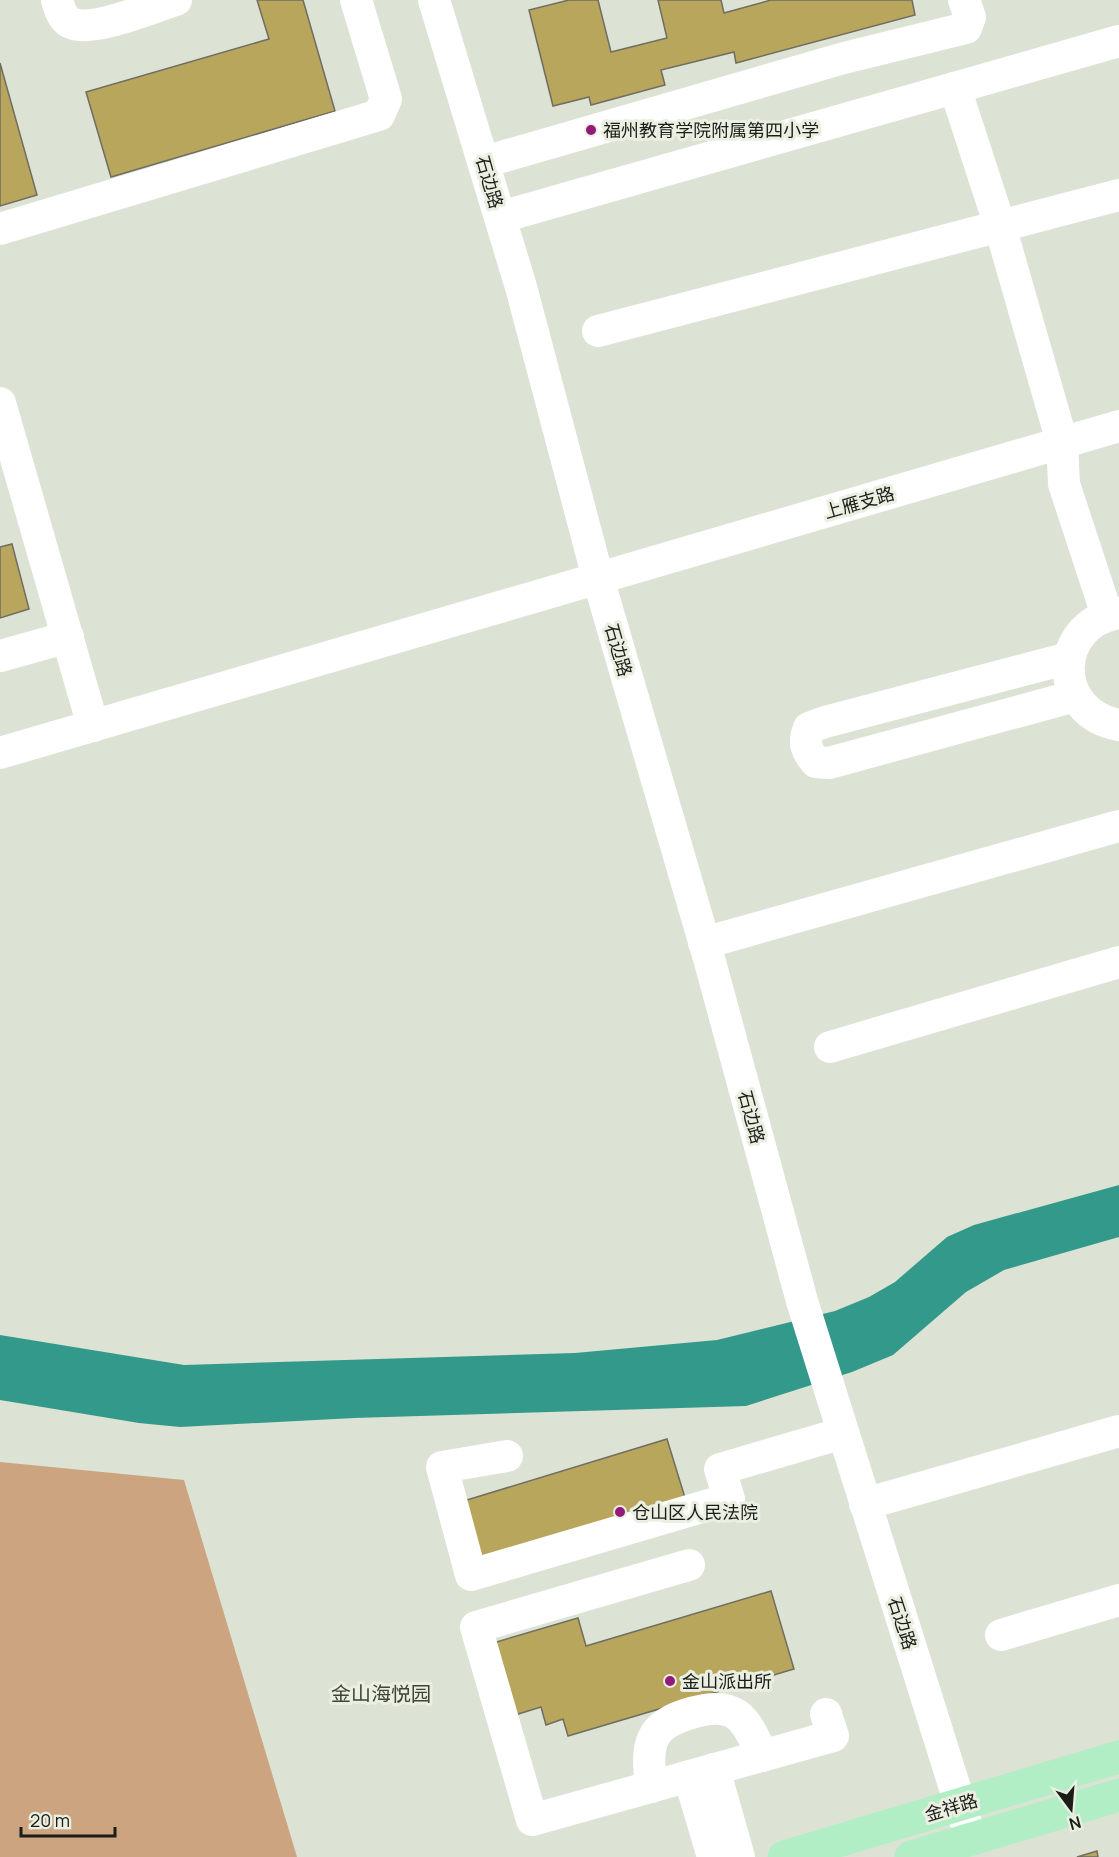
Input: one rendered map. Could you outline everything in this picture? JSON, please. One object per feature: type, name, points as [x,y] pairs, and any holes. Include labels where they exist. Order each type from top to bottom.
[{"type":"main road","name":"金祥路","points":[[784,1857],[1119,1757]]},
{"type":"main road","name":"金祥路","points":[[910,1857],[1119,1796]]},
{"type":"street","points":[[57,0],[60,10],[69,23],[87,27],[176,0]]},
{"type":"street","points":[[0,230],[379,115],[386,99],[356,0]]},
{"type":"street","name":"石边路","points":[[434,0],[501,218],[598,578],[704,943],[802,1300],[971,1839]]},
{"type":"street","points":[[484,162],[844,58],[966,28],[970,17],[964,0]]},
{"type":"street","points":[[501,218],[1119,41]]},
{"type":"street","points":[[955,88],[1000,226],[1062,442],[1064,484],[1113,614],[1090,624],[1076,639],[1069,658],[1068,677],[1075,696],[1087,712],[1104,722],[1119,725]]},
{"type":"street","points":[[598,331],[1119,195]]},
{"type":"street","points":[[0,403],[93,726]]},
{"type":"street","name":"上雁支路","points":[[0,753],[1119,426]]},
{"type":"street","points":[[0,656],[68,638]]},
{"type":"street","points":[[1069,658],[825,722],[808,728],[804,738],[808,753],[816,762],[830,763],[1075,696]]},
{"type":"street","points":[[704,943],[1119,826]]},
{"type":"street","points":[[830,1047],[1119,962]]},
{"type":"street","points":[[507,1456],[442,1467],[471,1575],[729,1499],[720,1469],[838,1419]]},
{"type":"street","points":[[865,1504],[1119,1431]]},
{"type":"street","points":[[562,1548],[577,1598]]},
{"type":"street","points":[[689,1565],[476,1627],[532,1820],[833,1736],[826,1714]]},
{"type":"street","points":[[1001,1635],[1119,1600]]},
{"type":"street","points":[[651,1787],[650,1751],[661,1725],[672,1718],[702,1710],[727,1708],[748,1726],[762,1756]]},
{"type":"street","points":[[702,1773],[713,1857]]},
{"type":"street","points":[[702,1773],[739,1857]]},
{"type":"shaded area","points":[[0,1462],[184,1480],[297,1857],[0,1857]]},
{"type":"water","points":[[1119,1185],[1119,1237],[1004,1270],[966,1292],[893,1355],[852,1372],[746,1406],[354,1418],[180,1427],[139,1423],[0,1400],[0,1335],[184,1365],[575,1353],[717,1340],[835,1311],[869,1297],[895,1282],[947,1237],[974,1225]]},
{"type":"building","points":[[257,0],[303,0],[335,111],[111,177],[86,92],[269,39]]},
{"type":"building","points":[[569,0],[598,0],[611,52],[667,38],[658,0],[721,0],[724,13],[771,0],[912,0],[915,15],[736,63],[734,52],[661,70],[665,85],[591,105],[589,97],[553,106],[529,10]]},
{"type":"building","points":[[0,63],[37,195],[0,206]]},
{"type":"building","points":[[12,544],[29,609],[0,618],[0,547]]},
{"type":"building","points":[[667,1439],[686,1501],[476,1566],[457,1503]]},
{"type":"building","points":[[771,1591],[794,1669],[568,1736],[563,1719],[546,1725],[541,1707],[515,1715],[493,1643],[578,1618],[586,1646]]},
{"type":"building","points":[[1097,1851],[1098,1857],[1077,1857]]},
{"type":"place","name":"福州教育学院附属第四小学","points":[[591,130]]},
{"type":"place","name":"仓山区人民法院","points":[[620,1512]]},
{"type":"place","name":"金山派出所","points":[[670,1681]]},
{"type":"district","name":"金山海悦园","points":[[381,1693]]}]
